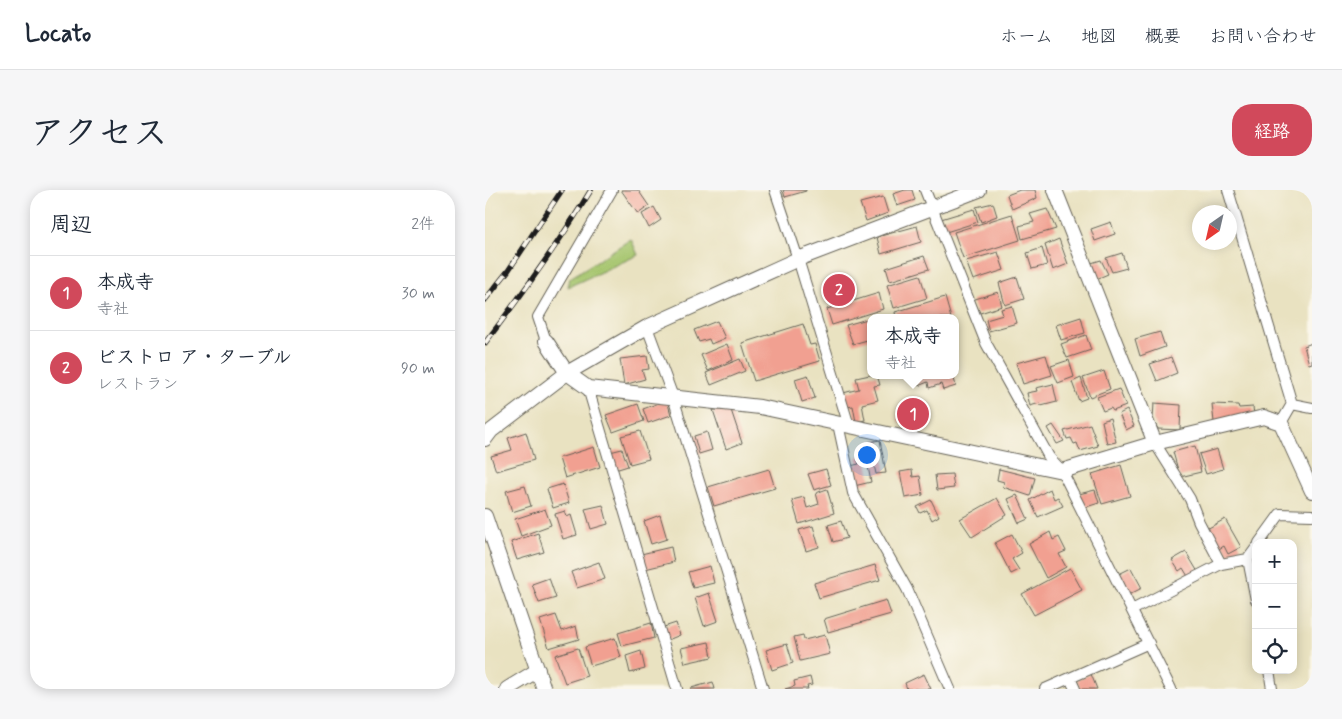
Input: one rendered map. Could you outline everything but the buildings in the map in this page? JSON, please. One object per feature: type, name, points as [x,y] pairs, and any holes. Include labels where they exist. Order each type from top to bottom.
[{"type":"street","points":[[612,190],[538,317],[546,341],[567,373],[588,388],[760,407],[1062,470],[1155,443],[1264,417],[1281,423],[1312,491]]},
{"type":"street","points":[[775,190],[798,259],[843,425],[853,493],[907,590],[951,689]]},
{"type":"street","points":[[925,190],[986,343],[1049,457],[1062,470],[1171,689]]},
{"type":"street","points":[[485,439],[491,431],[567,373],[647,327],[798,259],[979,190]]},
{"type":"street","points":[[1055,190],[1155,443],[1190,499],[1199,522],[1221,564]]},
{"type":"street","points":[[1227,190],[1291,404],[1281,423]]},
{"type":"street","points":[[647,327],[673,398],[763,689]]},
{"type":"street","points":[[588,388],[677,689]]},
{"type":"street","points":[[1291,404],[1312,408]]},
{"type":"street","points":[[1262,539],[1280,514],[1312,515]]},
{"type":"street","points":[[485,516],[544,689]]},
{"type":"street","points":[[1131,610],[1221,564],[1248,558],[1252,553]]},
{"type":"street","points":[[1248,558],[1253,584]]},
{"type":"street","points":[[1045,689],[1149,642]]},
{"type":"street","points":[[507,689],[538,670]]},
{"type":"street","points":[[1270,674],[1272,689]]},
{"type":"street","points":[[1070,678],[1075,689]]},
{"type":"green space","points":[[631,239],[638,255],[568,287],[570,278]]},
{"type":"railway","points":[[485,300],[508,271],[562,190]]},
{"type":"railway","points":[[485,343],[540,268],[591,190]]},
{"type":"place","name":"ビストロ ア・ターブル","points":[[839,290]]},
{"type":"place","name":"本成寺","points":[[913,414]]}]
